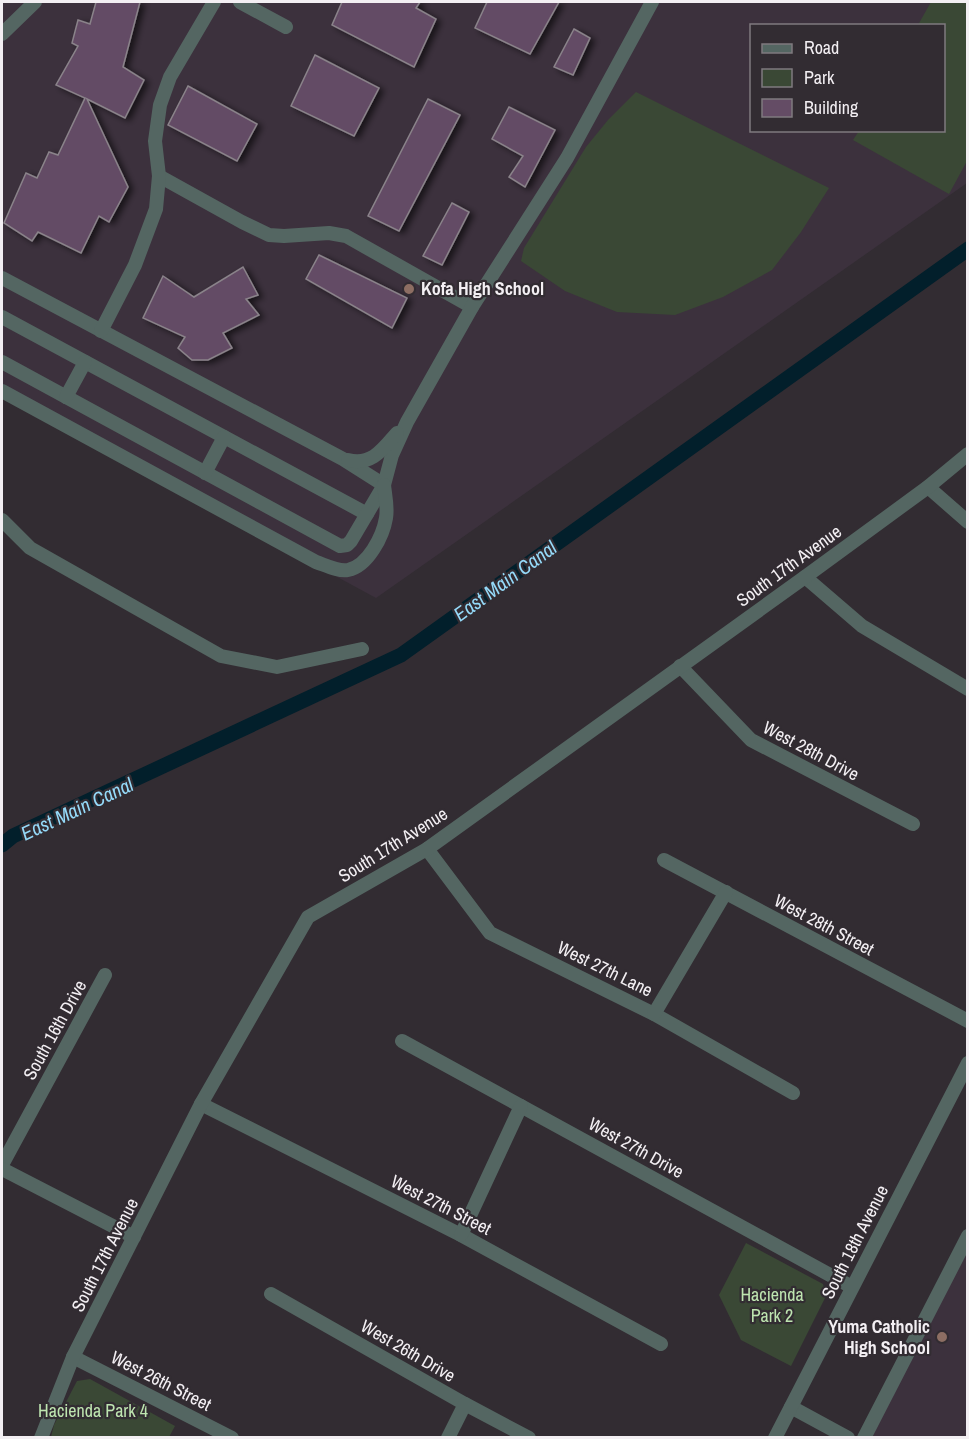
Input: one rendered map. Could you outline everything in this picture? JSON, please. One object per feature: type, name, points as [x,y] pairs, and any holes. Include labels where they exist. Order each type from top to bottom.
[{"type":"street","points":[[2,34],[35,2]]},
{"type":"street","points":[[101,331],[135,265],[156,209],[159,176],[155,141],[160,105],[170,77],[214,2]]},
{"type":"street","points":[[240,2],[286,27]]},
{"type":"street","points":[[2,362],[340,546],[347,545],[384,485],[392,455],[407,422],[472,307],[567,158],[651,2]]},
{"type":"street","points":[[159,176],[242,222],[269,234],[284,236],[329,233],[346,236],[472,307]]},
{"type":"street","points":[[2,278],[343,459],[384,485]]},
{"type":"street","points":[[2,317],[367,514]]},
{"type":"street","points":[[66,397],[85,362]]},
{"type":"street","points":[[2,391],[316,562],[334,568],[347,571],[359,565],[371,552],[387,517],[384,485]]},
{"type":"street","points":[[343,459],[357,462],[372,458],[407,422]]},
{"type":"street","points":[[204,472],[224,437]]},
{"type":"street","name":"South 17th Avenue","points":[[41,1437],[74,1357],[201,1104],[308,917],[427,849],[806,577],[928,487],[968,454]]},
{"type":"street","points":[[928,487],[968,522]]},
{"type":"street","points":[[2,520],[30,548],[221,656],[277,667],[362,649]]},
{"type":"street","points":[[806,577],[862,626],[968,689]]},
{"type":"street","name":"West 28th Drive","points":[[680,666],[751,740],[913,825]]},
{"type":"street","name":"West 27th Lane","points":[[427,849],[490,933],[654,1014],[794,1093]]},
{"type":"street","name":"West 28th Street","points":[[664,860],[968,1021]]},
{"type":"street","points":[[654,1014],[726,892]]},
{"type":"street","name":"South 16th Drive","points":[[2,1165],[105,975]]},
{"type":"street","name":"West 27th Drive","points":[[402,1041],[852,1287]]},
{"type":"street","name":"South 18th Avenue","points":[[775,1437],[968,1064]]},
{"type":"street","name":"West 27th Street","points":[[201,1104],[461,1235],[661,1344]]},
{"type":"street","points":[[461,1235],[521,1106]]},
{"type":"street","points":[[2,1169],[134,1237]]},
{"type":"street","points":[[864,1437],[968,1236]]},
{"type":"street","name":"West 26th Drive","points":[[271,1294],[465,1404],[529,1437]]},
{"type":"street","name":"West 26th Street","points":[[74,1357],[232,1437]]},
{"type":"street","points":[[448,1437],[465,1404]]},
{"type":"street","points":[[791,1407],[848,1437]]},
{"type":"shaded area","name":"Kofa High School","points":[[2,2],[967,2],[967,183],[376,598],[2,395]]},
{"type":"shaded area","name":"Yuma Catholic High School","points":[[967,1236],[967,1437],[864,1437]]},
{"type":"green space","points":[[931,2],[967,2],[967,161],[949,194],[853,140],[858,132],[945,132],[945,24],[919,24]]},
{"type":"green space","points":[[636,92],[829,188],[801,232],[772,270],[723,297],[675,315],[617,312],[565,291],[521,261],[524,248],[586,147],[608,120]]},
{"type":"green space","name":"Hacienda Park 2","points":[[746,1243],[823,1284],[826,1296],[791,1366],[741,1340],[719,1295]]},
{"type":"green space","name":"Hacienda Park 4","points":[[90,1379],[175,1426],[169,1437],[51,1437],[54,1425],[77,1381]]},
{"type":"building","points":[[96,2],[140,2],[123,67],[144,80],[125,118],[87,99],[128,187],[109,222],[99,216],[81,253],[38,232],[32,241],[4,223],[26,173],[37,178],[49,152],[58,155],[85,98],[56,85],[78,46],[72,43],[78,20],[90,24]]},
{"type":"building","points":[[342,2],[420,2],[416,8],[436,19],[414,67],[332,25]]},
{"type":"building","points":[[487,2],[559,2],[530,54],[475,28]]},
{"type":"building","points":[[574,29],[590,38],[573,75],[554,67]]},
{"type":"building","points":[[315,55],[379,88],[354,136],[291,106]]},
{"type":"building","points":[[188,86],[257,124],[237,161],[168,125]]},
{"type":"building","points":[[428,99],[460,115],[399,231],[368,216]]},
{"type":"building","points":[[509,107],[555,130],[525,187],[509,177],[523,156],[492,139]]},
{"type":"building","points":[[452,203],[469,212],[442,265],[423,256]]},
{"type":"building","points":[[319,255],[407,298],[392,328],[306,279]]},
{"type":"building","points":[[243,267],[258,295],[246,299],[259,315],[223,333],[232,348],[208,360],[192,360],[178,348],[185,337],[143,318],[163,276],[194,297]]},
{"type":"waterway","name":"East Main Canal","points":[[2,845],[13,836],[401,655],[968,249]]},
{"type":"place","name":"Kofa High School","points":[[409,289]]},
{"type":"place","name":"Yuma Catholic High School","points":[[942,1337]]}]
